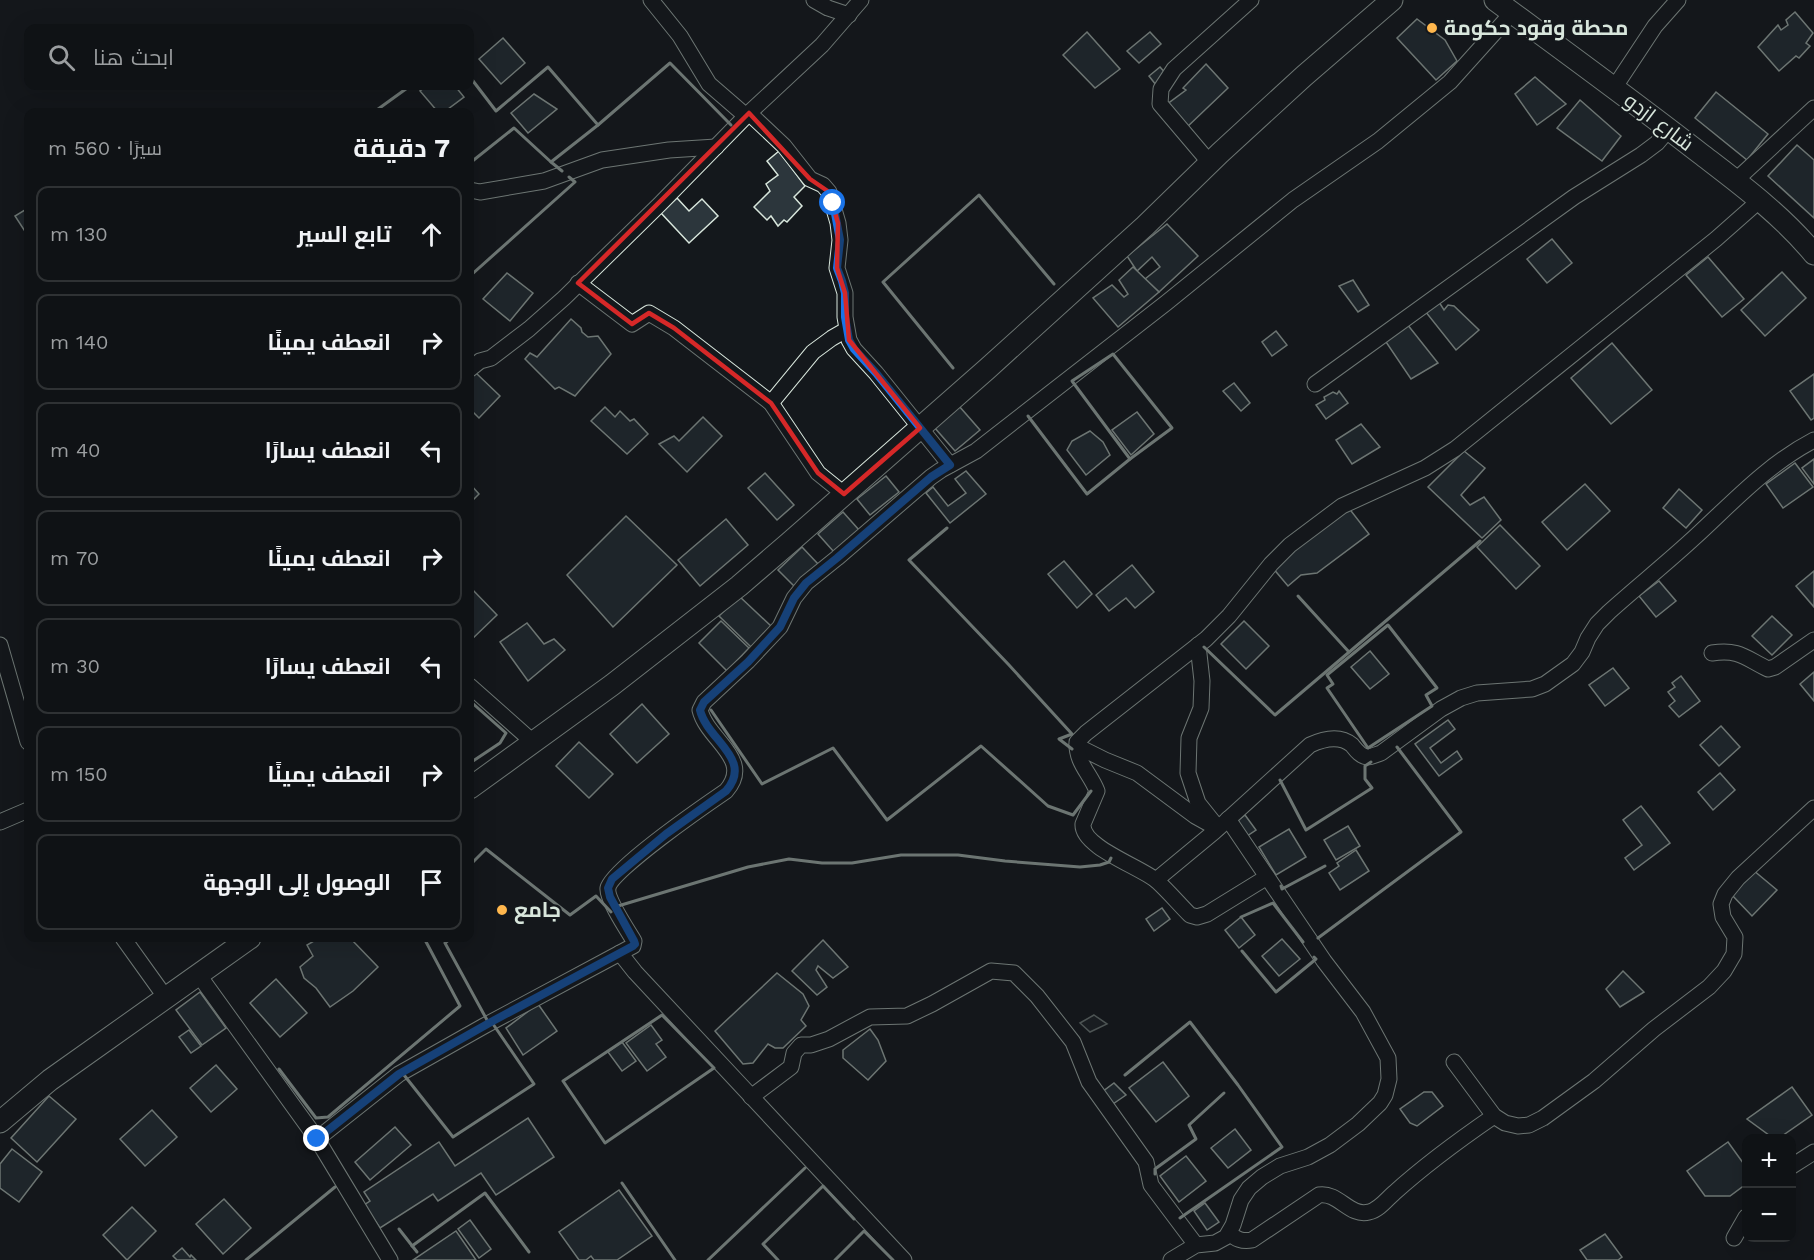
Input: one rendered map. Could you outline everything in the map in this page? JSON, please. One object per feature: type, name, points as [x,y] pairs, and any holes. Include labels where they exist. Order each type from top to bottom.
[{"type":"street","points":[[651,0],[680,36],[709,84],[784,146],[810,179],[823,184],[830,192],[840,240],[837,268],[845,293],[846,330],[854,349],[950,465]]},
{"type":"street","points":[[814,0],[828,8],[849,15]]},
{"type":"street","points":[[474,366],[480,361],[491,358],[529,329],[578,283],[747,115],[822,45],[861,0]]},
{"type":"street","points":[[1210,164],[1160,104],[1161,89],[1174,69],[1251,0]]},
{"type":"street","points":[[474,785],[612,685],[739,586],[920,428],[1145,226],[1304,76],[1392,0]]},
{"type":"street","name":"شارع ازدو","points":[[1495,0],[1735,181],[1786,225],[1814,254]]},
{"type":"street","points":[[1614,88],[1655,26],[1678,0]]},
{"type":"street","points":[[317,1139],[399,1074],[635,944],[610,897],[608,888],[612,879],[658,841],[726,791],[734,782],[736,772],[734,762],[702,720],[700,710],[704,702],[748,662],[780,627],[794,598],[806,583],[931,477],[976,451],[1166,303],[1293,200],[1378,141],[1450,82],[1512,13]]},
{"type":"street","points":[[1735,181],[1814,108]]},
{"type":"street","points":[[1315,384],[1574,197],[1657,144],[1669,129]]},
{"type":"street","points":[[474,191],[480,192],[544,181],[602,160],[669,150],[716,147]]},
{"type":"street","points":[[1267,877],[1207,914],[1197,917],[1190,915],[1156,880],[1099,847],[1085,835],[1082,829],[1083,824],[1097,791],[1092,779],[1082,766],[1077,752],[1077,742],[1198,645],[1229,616],[1255,582],[1290,545],[1342,506],[1425,468],[1455,449],[1716,239],[1759,201]]},
{"type":"street","points":[[578,283],[632,324],[649,313],[674,328],[771,403],[818,473],[844,494]]},
{"type":"street","points":[[771,403],[813,352],[846,330]]},
{"type":"street","points":[[1156,880],[1223,824],[1310,745],[1321,740],[1335,739],[1349,742],[1359,753],[1370,757],[1381,753],[1441,709],[1461,698],[1477,693],[1532,689],[1558,676],[1577,658],[1597,624],[1609,612],[1695,537],[1752,483],[1794,451],[1814,440]]},
{"type":"street","points":[[1712,653],[1725,651],[1738,653],[1768,669],[1775,667],[1814,640]]},
{"type":"street","points":[[0,645],[24,728]]},
{"type":"street","points":[[1171,1260],[1196,1245],[1215,1243],[1226,1237],[1241,1200],[1250,1188],[1280,1166],[1308,1157],[1330,1145],[1375,1109],[1385,1095],[1389,1079],[1388,1058],[1363,1012],[1324,961],[1267,877],[1223,824],[1198,803],[1188,773],[1188,738],[1201,708],[1202,681],[1198,645]]},
{"type":"street","points":[[474,690],[533,742]]},
{"type":"street","points":[[1077,746],[1137,773],[1195,816],[1223,824]]},
{"type":"street","points":[[1454,1062],[1494,1116],[1505,1123],[1518,1126],[1529,1125],[1543,1118],[1594,1081],[1654,1029],[1709,987],[1724,971],[1734,954],[1734,937],[1723,917],[1721,904],[1725,894],[1738,878],[1814,808]]},
{"type":"street","points":[[0,809],[24,809]]},
{"type":"street","points":[[0,822],[24,811]]},
{"type":"street","points":[[126,942],[166,998]]},
{"type":"street","points":[[0,1122],[50,1080],[244,942]]},
{"type":"street","points":[[620,953],[635,972],[904,1260]]},
{"type":"street","points":[[751,1097],[791,1067],[795,1053],[801,1046],[810,1046],[829,1039],[870,1017],[907,1016],[991,971],[1014,973],[1073,1042],[1089,1082],[1146,1162],[1151,1185],[1196,1245]]},
{"type":"street","points":[[198,974],[317,1139],[390,1260]]},
{"type":"street","points":[[1229,1233],[1241,1241],[1252,1240],[1319,1195],[1334,1197],[1354,1211],[1361,1213],[1373,1211],[1429,1163],[1494,1116]]},
{"type":"street","points":[[1796,1163],[1814,1152]]},
{"type":"street","points":[[1734,1238],[1742,1224]]},
{"type":"highlighted area","points":[[749,113],[810,179],[829,192],[838,223],[837,268],[845,293],[849,340],[920,428],[844,494],[818,473],[771,403],[674,328],[649,313],[632,324],[578,283]]},
{"type":"shaded area","points":[[1094,1015],[1107,1024],[1090,1032],[1080,1023]]},
{"type":"building","points":[[1795,12],[1813,33],[1806,43],[1810,46],[1799,58],[1796,56],[1779,71],[1758,47],[1778,25],[1781,30],[1788,25],[1786,20]]},
{"type":"building","points":[[1417,19],[1445,40],[1457,61],[1436,80],[1397,38]]},
{"type":"building","points":[[1087,32],[1120,69],[1095,88],[1063,55]]},
{"type":"building","points":[[1150,32],[1161,44],[1139,63],[1127,51]]},
{"type":"building","points":[[503,38],[525,63],[501,84],[479,59]]},
{"type":"building","points":[[1206,64],[1228,88],[1185,129],[1166,105],[1186,90],[1183,88]]},
{"type":"building","points":[[1160,67],[1168,76],[1156,85],[1149,76]]},
{"type":"building","points":[[1535,77],[1566,104],[1537,125],[1515,94]]},
{"type":"building","points":[[458,90],[464,97],[449,108],[435,108],[420,91]]},
{"type":"building","points":[[1716,92],[1768,134],[1747,160],[1695,118]]},
{"type":"building","points":[[534,94],[557,109],[528,133],[511,113]]},
{"type":"building","points":[[1580,100],[1621,136],[1602,161],[1557,128]]},
{"type":"building","points":[[1797,145],[1814,160],[1814,218],[1768,176]]},
{"type":"building","points":[[779,151],[805,186],[794,197],[802,206],[787,222],[784,220],[778,226],[771,216],[767,220],[754,207],[770,191],[766,184],[778,175],[767,161]]},
{"type":"building","points":[[677,198],[689,211],[702,199],[718,216],[689,243],[661,213]]},
{"type":"building","points":[[24,210],[24,230],[15,216]]},
{"type":"building","points":[[1167,224],[1198,256],[1159,292],[1145,279],[1160,267],[1152,257],[1137,271],[1127,256]]},
{"type":"building","points":[[1552,239],[1572,263],[1547,283],[1527,259]]},
{"type":"building","points":[[1708,257],[1744,299],[1722,317],[1686,275]]},
{"type":"building","points":[[1133,267],[1159,292],[1118,327],[1093,298],[1112,285],[1124,297],[1128,294],[1119,280]]},
{"type":"building","points":[[1782,272],[1806,298],[1765,336],[1741,310]]},
{"type":"building","points":[[507,273],[533,293],[510,321],[483,299]]},
{"type":"building","points":[[1353,280],[1369,305],[1358,312],[1339,286]]},
{"type":"building","points":[[1439,302],[1444,310],[1448,305],[1454,306],[1479,330],[1456,350],[1425,311]]},
{"type":"building","points":[[571,319],[588,337],[598,336],[611,354],[575,396],[559,387],[555,389],[525,359],[530,353],[537,357]]},
{"type":"building","points":[[1407,324],[1438,363],[1411,379],[1384,339]]},
{"type":"building","points":[[1276,331],[1287,345],[1272,356],[1262,342]]},
{"type":"building","points":[[1612,343],[1652,390],[1611,424],[1571,378]]},
{"type":"building","points":[[476,373],[500,396],[479,418],[474,413],[474,375]]},
{"type":"building","points":[[1814,374],[1814,418],[1811,420],[1790,391]]},
{"type":"building","points":[[1234,383],[1250,403],[1241,411],[1223,391]]},
{"type":"building","points":[[1339,391],[1348,403],[1326,419],[1316,405],[1325,400],[1324,397],[1333,392],[1337,394]]},
{"type":"building","points":[[959,406],[980,430],[955,451],[934,427]]},
{"type":"building","points":[[605,407],[615,417],[620,411],[630,421],[634,419],[648,434],[627,454],[591,421]]},
{"type":"building","points":[[1137,412],[1154,434],[1131,455],[1112,430]]},
{"type":"building","points":[[703,417],[722,436],[687,472],[659,444],[674,436],[679,441]]},
{"type":"building","points":[[1361,424],[1380,447],[1352,464],[1336,440]]},
{"type":"building","points":[[1090,431],[1103,442],[1110,455],[1086,475],[1067,450],[1072,441]]},
{"type":"building","points":[[1464,451],[1485,468],[1461,495],[1470,505],[1484,497],[1501,520],[1482,538],[1428,487]]},
{"type":"building","points":[[1814,459],[1814,484],[1802,468]]},
{"type":"building","points":[[1795,463],[1813,487],[1783,508],[1766,484]]},
{"type":"building","points":[[966,471],[986,494],[950,523],[926,493],[933,487],[948,506],[966,493],[955,479]]},
{"type":"building","points":[[765,473],[794,505],[777,520],[748,488]]},
{"type":"building","points":[[886,476],[899,492],[870,515],[857,499]]},
{"type":"building","points":[[1585,484],[1610,511],[1567,550],[1542,522]]},
{"type":"building","points":[[474,488],[479,494],[474,499]]},
{"type":"building","points":[[1679,489],[1702,510],[1686,528],[1663,508]]},
{"type":"building","points":[[1348,507],[1369,534],[1317,573],[1301,575],[1288,586],[1272,567]]},
{"type":"building","points":[[843,512],[859,530],[834,552],[818,534]]},
{"type":"building","points":[[626,516],[677,565],[613,627],[567,575]]},
{"type":"building","points":[[726,519],[748,545],[700,586],[678,560]]},
{"type":"building","points":[[1500,525],[1540,566],[1516,589],[1477,547]]},
{"type":"building","points":[[802,547],[818,564],[794,586],[778,570]]},
{"type":"building","points":[[1064,561],[1092,594],[1077,608],[1048,574]]},
{"type":"building","points":[[1132,565],[1154,592],[1135,608],[1126,598],[1109,611],[1096,595]]},
{"type":"building","points":[[1814,571],[1814,607],[1796,586]]},
{"type":"building","points":[[1659,581],[1676,601],[1656,617],[1639,596]]},
{"type":"building","points":[[474,591],[497,615],[474,637]]},
{"type":"building","points":[[739,596],[771,626],[751,647],[719,616]]},
{"type":"building","points":[[1772,616],[1792,635],[1772,655],[1752,636]]},
{"type":"building","points":[[721,621],[749,648],[727,671],[699,643]]},
{"type":"building","points":[[1244,621],[1269,646],[1246,669],[1221,644]]},
{"type":"building","points":[[527,623],[544,644],[554,639],[565,650],[528,681],[500,642]]},
{"type":"building","points":[[1370,651],[1389,674],[1370,689],[1351,667]]},
{"type":"building","points":[[1613,668],[1629,688],[1605,706],[1589,685]]},
{"type":"building","points":[[1814,672],[1814,701],[1800,684]]},
{"type":"building","points":[[1681,676],[1700,701],[1679,717],[1669,706],[1675,701],[1668,692],[1675,687],[1672,683]]},
{"type":"building","points":[[642,704],[669,734],[637,763],[610,734]]},
{"type":"building","points":[[1448,720],[1455,729],[1430,748],[1441,763],[1457,751],[1462,759],[1439,776],[1415,744]]},
{"type":"building","points":[[1721,726],[1740,747],[1719,766],[1700,745]]},
{"type":"building","points":[[579,742],[613,774],[589,798],[556,766]]},
{"type":"building","points":[[1720,773],[1735,790],[1713,810],[1698,792]]},
{"type":"building","points":[[1641,806],[1670,843],[1634,870],[1625,858],[1642,845],[1623,820]]},
{"type":"building","points":[[1245,815],[1256,830],[1247,836],[1236,822]]},
{"type":"building","points":[[1348,826],[1360,846],[1336,860],[1324,840]]},
{"type":"building","points":[[1289,829],[1306,857],[1276,875],[1259,847]]},
{"type":"building","points":[[1356,850],[1369,871],[1340,890],[1329,873],[1339,866],[1337,863]]},
{"type":"building","points":[[1753,870],[1777,890],[1752,916],[1731,894]]},
{"type":"building","points":[[1162,908],[1170,919],[1154,931],[1146,919]]},
{"type":"building","points":[[1241,917],[1255,935],[1239,948],[1225,930]]},
{"type":"building","points":[[1282,939],[1300,959],[1279,976],[1262,956]]},
{"type":"building","points":[[823,940],[848,967],[833,978],[818,966],[816,970],[827,987],[817,995],[792,971]]},
{"type":"building","points":[[312,942],[354,942],[378,967],[353,991],[330,1007],[316,988],[304,978],[300,967],[313,956],[307,945]]},
{"type":"building","points":[[1623,971],[1644,992],[1620,1007],[1606,989]]},
{"type":"building","points":[[777,973],[803,994],[809,1006],[801,1020],[806,1026],[783,1048],[775,1048],[768,1044],[753,1063],[743,1064],[715,1031]]},
{"type":"building","points":[[276,979],[307,1013],[280,1037],[250,1003]]},
{"type":"building","points":[[200,992],[226,1028],[202,1045],[176,1010]]},
{"type":"building","points":[[538,1004],[557,1031],[523,1055],[506,1028]]},
{"type":"building","points":[[651,1025],[662,1040],[656,1044],[666,1057],[647,1071],[626,1043]]},
{"type":"building","points":[[870,1029],[878,1040],[886,1061],[868,1080],[843,1058],[843,1050]]},
{"type":"building","points":[[189,1030],[201,1046],[191,1053],[179,1037]]},
{"type":"building","points":[[622,1042],[636,1061],[622,1071],[608,1052]]},
{"type":"building","points":[[1163,1062],[1189,1096],[1156,1122],[1129,1088]]},
{"type":"building","points":[[216,1065],[237,1089],[211,1112],[190,1088]]},
{"type":"building","points":[[1114,1083],[1126,1095],[1110,1106],[1102,1092]]},
{"type":"building","points":[[1792,1087],[1812,1115],[1785,1134],[1768,1134],[1747,1119]]},
{"type":"building","points":[[1424,1092],[1432,1092],[1443,1106],[1417,1126],[1410,1123],[1400,1109]]},
{"type":"building","points":[[49,1096],[76,1119],[37,1162],[11,1138]]},
{"type":"building","points":[[152,1110],[177,1137],[145,1166],[120,1139]]},
{"type":"building","points":[[528,1118],[554,1157],[496,1195],[481,1173],[438,1201],[433,1194],[380,1228],[364,1205],[370,1201],[364,1192],[439,1142],[455,1166]]},
{"type":"building","points":[[395,1127],[411,1145],[370,1180],[355,1162]]},
{"type":"building","points":[[1235,1129],[1251,1150],[1228,1168],[1211,1148]]},
{"type":"building","points":[[1728,1142],[1742,1161],[1742,1187],[1730,1196],[1705,1196],[1687,1171]]},
{"type":"building","points":[[12,1149],[42,1172],[19,1202],[0,1188],[0,1164]]},
{"type":"building","points":[[1186,1156],[1206,1181],[1179,1202],[1160,1176]]},
{"type":"building","points":[[619,1190],[652,1236],[617,1260],[594,1260],[591,1256],[586,1260],[579,1260],[559,1232]]},
{"type":"building","points":[[224,1199],[251,1228],[223,1254],[196,1224]]},
{"type":"building","points":[[1205,1203],[1219,1222],[1207,1230],[1194,1211]]},
{"type":"building","points":[[132,1207],[156,1231],[127,1260],[103,1235]]},
{"type":"building","points":[[470,1220],[491,1249],[479,1258],[458,1229]]},
{"type":"building","points":[[456,1231],[476,1260],[413,1260]]},
{"type":"building","points":[[1605,1234],[1622,1257],[1618,1260],[1587,1260],[1580,1250]]},
{"type":"building","points":[[182,1248],[196,1260],[177,1260],[173,1256]]},
{"type":"wall","points":[[598,125],[670,63],[731,125]]},
{"type":"wall","points":[[474,82],[496,111],[548,67],[598,125],[551,162],[562,171]]},
{"type":"wall","points":[[380,108],[404,90]]},
{"type":"wall","points":[[474,160],[514,128],[551,162]]},
{"type":"wall","points":[[474,272],[575,182],[569,177]]},
{"type":"wall","points":[[953,368],[883,282],[979,195],[1054,284]]},
{"type":"wall","points":[[1113,354],[1172,428],[1130,459],[1072,381],[1113,354]]},
{"type":"wall","points":[[1028,416],[1087,494],[1130,459]]},
{"type":"wall","points":[[947,528],[909,560],[1072,734],[1059,739],[1072,749]]},
{"type":"wall","points":[[1204,647],[1275,715],[1480,541]]},
{"type":"wall","points":[[1298,596],[1349,652]]},
{"type":"wall","points":[[1388,625],[1437,688],[1426,695],[1432,706],[1368,748],[1327,688],[1333,684],[1327,675],[1388,625]]},
{"type":"wall","points":[[474,705],[506,733],[500,743],[474,760]]},
{"type":"wall","points":[[711,710],[762,784],[833,748],[887,820],[981,746],[1048,806],[1073,815],[1091,791]]},
{"type":"wall","points":[[1318,938],[1461,832],[1397,747]]},
{"type":"wall","points":[[1280,780],[1306,830],[1372,788],[1365,779],[1365,766],[1371,762]]},
{"type":"wall","points":[[474,861],[486,849],[570,915],[596,896],[611,912]]},
{"type":"wall","points":[[618,906],[748,867],[789,859],[822,863],[852,863],[901,855],[958,855],[1080,867],[1100,865],[1109,862],[1111,858]]},
{"type":"wall","points":[[1281,886],[1282,889],[1325,866]]},
{"type":"wall","points":[[1241,917],[1273,903],[1303,942]]},
{"type":"wall","points":[[279,1069],[316,1118],[328,1117],[460,1006],[426,942]]},
{"type":"wall","points":[[446,942],[487,1020]]},
{"type":"wall","points":[[1242,951],[1276,992],[1316,959],[1314,957]]},
{"type":"wall","points":[[662,1015],[714,1068],[605,1143],[563,1081],[662,1015]]},
{"type":"wall","points":[[1125,1075],[1190,1022],[1282,1147],[1180,1218]]},
{"type":"wall","points":[[404,1075],[453,1137],[534,1084],[493,1024]]},
{"type":"wall","points":[[1155,1174],[1155,1169],[1196,1139],[1189,1125],[1224,1093]]},
{"type":"wall","points":[[708,1260],[805,1168]]},
{"type":"wall","points":[[622,1183],[675,1260]]},
{"type":"wall","points":[[778,1260],[763,1244],[823,1186],[854,1219]]},
{"type":"wall","points":[[246,1260],[335,1187]]},
{"type":"wall","points":[[412,1246],[485,1193],[529,1252]]},
{"type":"wall","points":[[399,1229],[417,1252]]},
{"type":"wall","points":[[835,1260],[864,1231],[893,1260]]},
{"type":"place","name":"محطة وقود حكومة","points":[[1432,28]]},
{"type":"place","name":"جامع","points":[[502,910]]},
{"type":"route","points":[[317,1139],[399,1074],[635,944],[610,897],[608,888],[612,879],[666,834],[726,791],[734,782],[736,772],[734,762],[702,720],[700,710],[704,702],[748,662],[780,627],[794,598],[806,583],[931,477],[950,465],[849,340],[846,330],[845,293],[837,268],[840,240],[833,203]]}]
